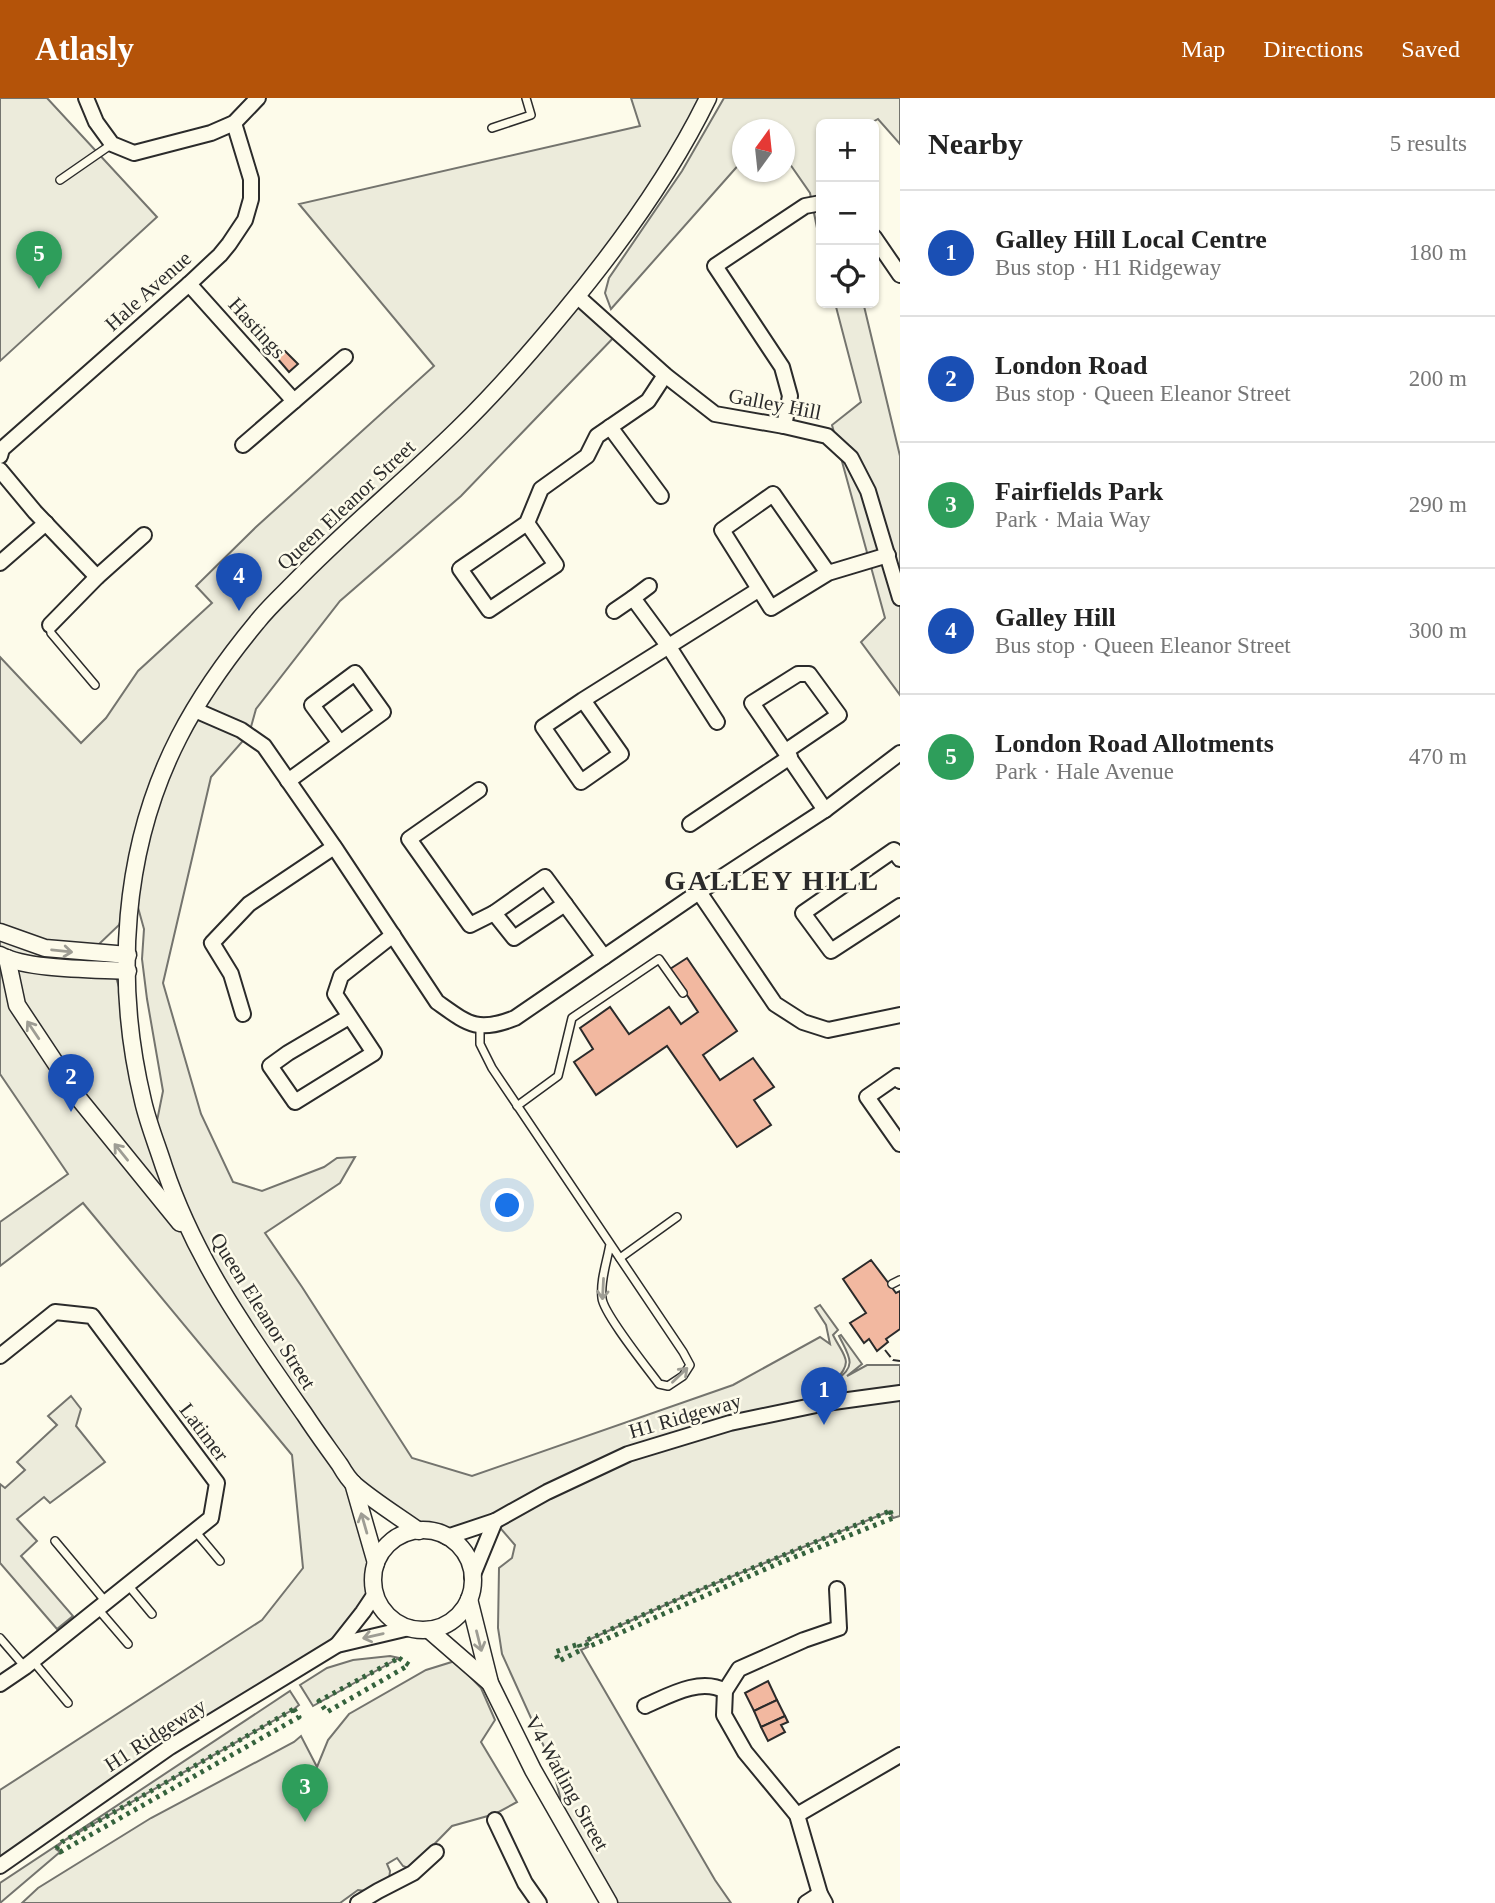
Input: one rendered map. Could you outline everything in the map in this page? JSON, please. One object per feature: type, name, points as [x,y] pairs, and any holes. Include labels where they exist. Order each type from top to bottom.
[{"type":"street","points":[[86,98],[96,122],[112,144],[134,153],[211,133],[234,122],[258,98]]},
{"type":"street","name":"Queen Eleanor Street","points":[[376,1563],[353,1483],[242,1324],[190,1236],[168,1180],[144,1105],[130,1025],[128,963],[131,884],[144,830],[178,738],[226,663],[258,620],[321,555],[460,428],[535,347],[613,252],[693,129],[708,98]]},
{"type":"street","name":"Hale Avenue","points":[[0,456],[2,449],[189,285],[229,244],[245,220],[251,199],[251,179],[234,122]]},
{"type":"street","points":[[784,426],[790,396],[782,367],[715,266],[804,206],[816,204]]},
{"type":"street","points":[[879,244],[900,275]]},
{"type":"street","name":"Hastings","points":[[189,285],[294,401]]},
{"type":"street","name":"Galley Hill","points":[[577,296],[665,375],[715,414],[827,436],[851,458],[868,491],[900,598]]},
{"type":"street","points":[[243,445],[345,357]]},
{"type":"street","points":[[527,523],[556,565],[489,610],[460,569],[527,523],[541,489],[587,456],[597,436],[648,401],[665,375]]},
{"type":"street","points":[[610,427],[661,496]]},
{"type":"street","points":[[0,470],[97,577]]},
{"type":"street","points":[[828,573],[773,494],[722,530],[771,608],[828,573],[888,555]]},
{"type":"street","points":[[0,563],[46,523]]},
{"type":"street","points":[[50,625],[97,577],[144,535]]},
{"type":"street","points":[[614,611],[649,586]]},
{"type":"street","points":[[583,700],[621,754],[581,782],[543,727],[583,700],[758,590]]},
{"type":"street","points":[[633,598],[669,647],[717,722]]},
{"type":"street","points":[[288,781],[383,712],[355,673],[312,705],[340,743]]},
{"type":"street","points":[[690,824],[788,754],[839,715],[809,674],[798,674],[752,703],[788,754],[825,810]]},
{"type":"street","points":[[195,710],[241,730],[264,746],[437,1002],[460,1018],[480,1026],[496,1025],[515,1018],[699,892],[825,810],[900,753]]},
{"type":"street","points":[[480,790],[409,839],[470,925],[494,913],[545,877],[604,957]]},
{"type":"street","points":[[243,1014],[231,974],[212,943],[249,904],[334,847]]},
{"type":"street","points":[[900,859],[894,850],[803,913],[831,951],[900,906]]},
{"type":"street","points":[[699,892],[775,1004],[803,1022],[828,1030],[900,1015]]},
{"type":"street","points":[[494,913],[514,939],[565,904]]},
{"type":"street","points":[[0,932],[45,948],[128,963]]},
{"type":"street","points":[[349,1017],[270,1066],[295,1102],[374,1052],[335,994],[341,976],[393,935]]},
{"type":"street","points":[[128,963],[61,967],[3,957],[17,1005],[80,1100],[190,1236]]},
{"type":"street","points":[[900,1081],[897,1076],[867,1097],[900,1144]]},
{"type":"street","name":"Latimer","points":[[0,1356],[55,1312],[92,1316],[217,1483],[211,1518],[0,1684]]},
{"type":"street","name":"H1 Ridgeway","points":[[447,1537],[495,1521],[547,1492],[628,1454],[730,1423],[900,1393]]},
{"type":"street","name":"Queen Eleanor Street","points":[[353,1483],[419,1531]]},
{"type":"street","points":[[472,1577],[495,1521]]},
{"type":"street","points":[[419,1531],[429,1531],[454,1542],[467,1558],[472,1577],[472,1587],[464,1608],[453,1620],[429,1630],[399,1625],[384,1612],[374,1594],[373,1573],[380,1555],[393,1540],[419,1531]]},
{"type":"street","points":[[838,1589],[842,1643]]},
{"type":"street","name":"H1 Ridgeway","points":[[337,1645],[374,1594]]},
{"type":"street","name":"V4 Watling Street","points":[[468,1600],[490,1683],[533,1770],[609,1903]]},
{"type":"street","name":"H1 Ridgeway","points":[[0,1866],[170,1747],[337,1645],[409,1628]]},
{"type":"street","points":[[806,1903],[823,1898],[797,1815],[744,1752],[724,1715],[725,1691],[739,1669],[804,1640],[839,1628]]},
{"type":"street","name":"V4 Watling Street","points":[[429,1630],[490,1683]]},
{"type":"street","points":[[645,1706],[680,1691],[700,1686],[719,1687],[725,1691]]},
{"type":"street","points":[[797,1815],[900,1755]]},
{"type":"street","points":[[495,1820],[539,1903]]},
{"type":"street","points":[[358,1903],[413,1873],[436,1852]]},
{"type":"lane","points":[[492,128],[531,115],[526,98]]},
{"type":"lane","points":[[60,180],[112,144]]},
{"type":"lane","points":[[50,625],[51,634],[95,685]]},
{"type":"lane","points":[[517,1105],[558,1076],[572,1018],[659,959],[683,993]]},
{"type":"lane","points":[[480,1026],[480,1044],[492,1068],[683,1352],[690,1365],[683,1376],[668,1386],[659,1384],[602,1301],[603,1278],[610,1244]]},
{"type":"lane","points":[[620,1258],[677,1217]]},
{"type":"lane","points":[[892,1284],[900,1280]]},
{"type":"lane","points":[[195,1530],[220,1561]]},
{"type":"lane","points":[[55,1541],[128,1644]]},
{"type":"lane","points":[[127,1584],[152,1614]]},
{"type":"lane","points":[[0,1638],[68,1703]]},
{"type":"shaded area","points":[[0,98],[47,98],[157,217],[0,361]]},
{"type":"shaded area","points":[[631,98],[708,98],[577,295],[618,333],[461,496],[340,601],[256,709],[249,734],[211,777],[163,983],[201,1114],[233,1182],[262,1191],[324,1167],[337,1158],[355,1157],[340,1183],[265,1233],[412,1458],[472,1476],[733,1385],[820,1337],[830,1344],[826,1325],[815,1308],[820,1305],[838,1330],[833,1335],[845,1358],[845,1368],[836,1380],[847,1370],[850,1360],[839,1336],[841,1335],[862,1364],[847,1376],[867,1365],[900,1365],[900,1516],[893,1518],[890,1511],[685,1596],[586,1641],[588,1647],[581,1650],[731,1903],[611,1903],[570,1835],[551,1762],[502,1654],[498,1628],[499,1568],[512,1558],[515,1545],[495,1522],[447,1537],[419,1531],[354,1484],[376,1563],[373,1574],[375,1594],[337,1645],[0,1866],[0,1790],[262,1620],[303,1568],[292,1455],[83,1203],[0,1266],[0,1222],[68,1174],[0,1074],[0,938],[49,958],[22,956],[4,976],[89,1100],[22,997],[17,969],[116,977],[130,1025],[154,1136],[163,1091],[142,959],[144,929],[132,886],[119,925],[97,946],[67,946],[31,938],[0,925],[0,657],[81,743],[106,718],[138,671],[212,603],[196,586],[256,527],[434,366],[299,204],[640,126]]},
{"type":"shaded area","points":[[724,98],[900,98],[900,144],[879,119],[816,119],[816,223],[810,193],[795,171],[795,119],[732,119],[732,172],[611,309],[605,293],[609,278],[682,171]]},
{"type":"shaded area","points":[[836,308],[864,308],[900,456],[900,695],[861,642],[885,618],[832,425],[861,402]]},
{"type":"shaded area","points":[[71,1396],[81,1409],[76,1426],[105,1462],[50,1503],[44,1497],[17,1519],[37,1541],[21,1556],[73,1616],[57,1629],[0,1563],[0,1484],[5,1488],[25,1470],[17,1462],[57,1425],[48,1416]]},
{"type":"shaded area","points":[[390,1656],[399,1658],[313,1706],[300,1685],[327,1668],[353,1660]]},
{"type":"shaded area","points":[[455,1661],[481,1688],[495,1720],[481,1742],[517,1802],[495,1814],[452,1826],[410,1869],[403,1866],[397,1858],[387,1864],[390,1871],[389,1880],[366,1891],[358,1890],[340,1903],[22,1903],[38,1888],[151,1818],[301,1736],[317,1767],[328,1740],[349,1714],[426,1670]]},
{"type":"shaded area","points":[[290,1691],[299,1705],[294,1709],[62,1842],[56,1849],[60,1852],[0,1903],[0,1883]]},
{"type":"building","points":[[285,351],[298,364],[289,372],[277,358]]},
{"type":"building","points":[[687,958],[737,1031],[703,1055],[720,1080],[753,1058],[774,1087],[754,1100],[771,1125],[737,1147],[667,1046],[596,1095],[574,1062],[593,1049],[580,1028],[610,1007],[629,1034],[669,1007],[681,1024],[698,1012],[670,969]]},
{"type":"building","points":[[871,1260],[896,1293],[900,1291],[900,1329],[886,1339],[888,1342],[877,1351],[869,1339],[864,1343],[850,1323],[866,1313],[843,1279]]},
{"type":"building","points":[[768,1681],[777,1700],[754,1711],[745,1693]]},
{"type":"building","points":[[777,1700],[785,1716],[761,1727],[754,1711]]},
{"type":"building","points":[[785,1716],[788,1722],[781,1725],[785,1732],[768,1741],[761,1727]]},
{"type":"hedge","points":[[890,1511],[893,1518],[777,1564],[588,1647],[585,1641],[685,1596],[890,1511]]},
{"type":"hedge","points":[[579,1644],[581,1650],[559,1661],[555,1652],[579,1644]]},
{"type":"hedge","points":[[399,1658],[409,1665],[327,1712],[319,1701],[399,1658]]},
{"type":"hedge","points":[[294,1709],[299,1717],[60,1852],[56,1849],[62,1842],[294,1709]]},
{"type":"fence","points":[[885,1350],[893,1360],[900,1361]]},
{"type":"place","name":"London Road Allotments","points":[[39,289]]},
{"type":"place","name":"Galley Hill","points":[[239,611]]},
{"type":"place","name":"London Road","points":[[71,1112]]},
{"type":"place","name":"Galley Hill Local Centre","points":[[824,1425]]},
{"type":"place","name":"Fairfields Park","points":[[305,1822]]},
{"type":"district","name":"GALLEY HILL","points":[[772,880]]}]
